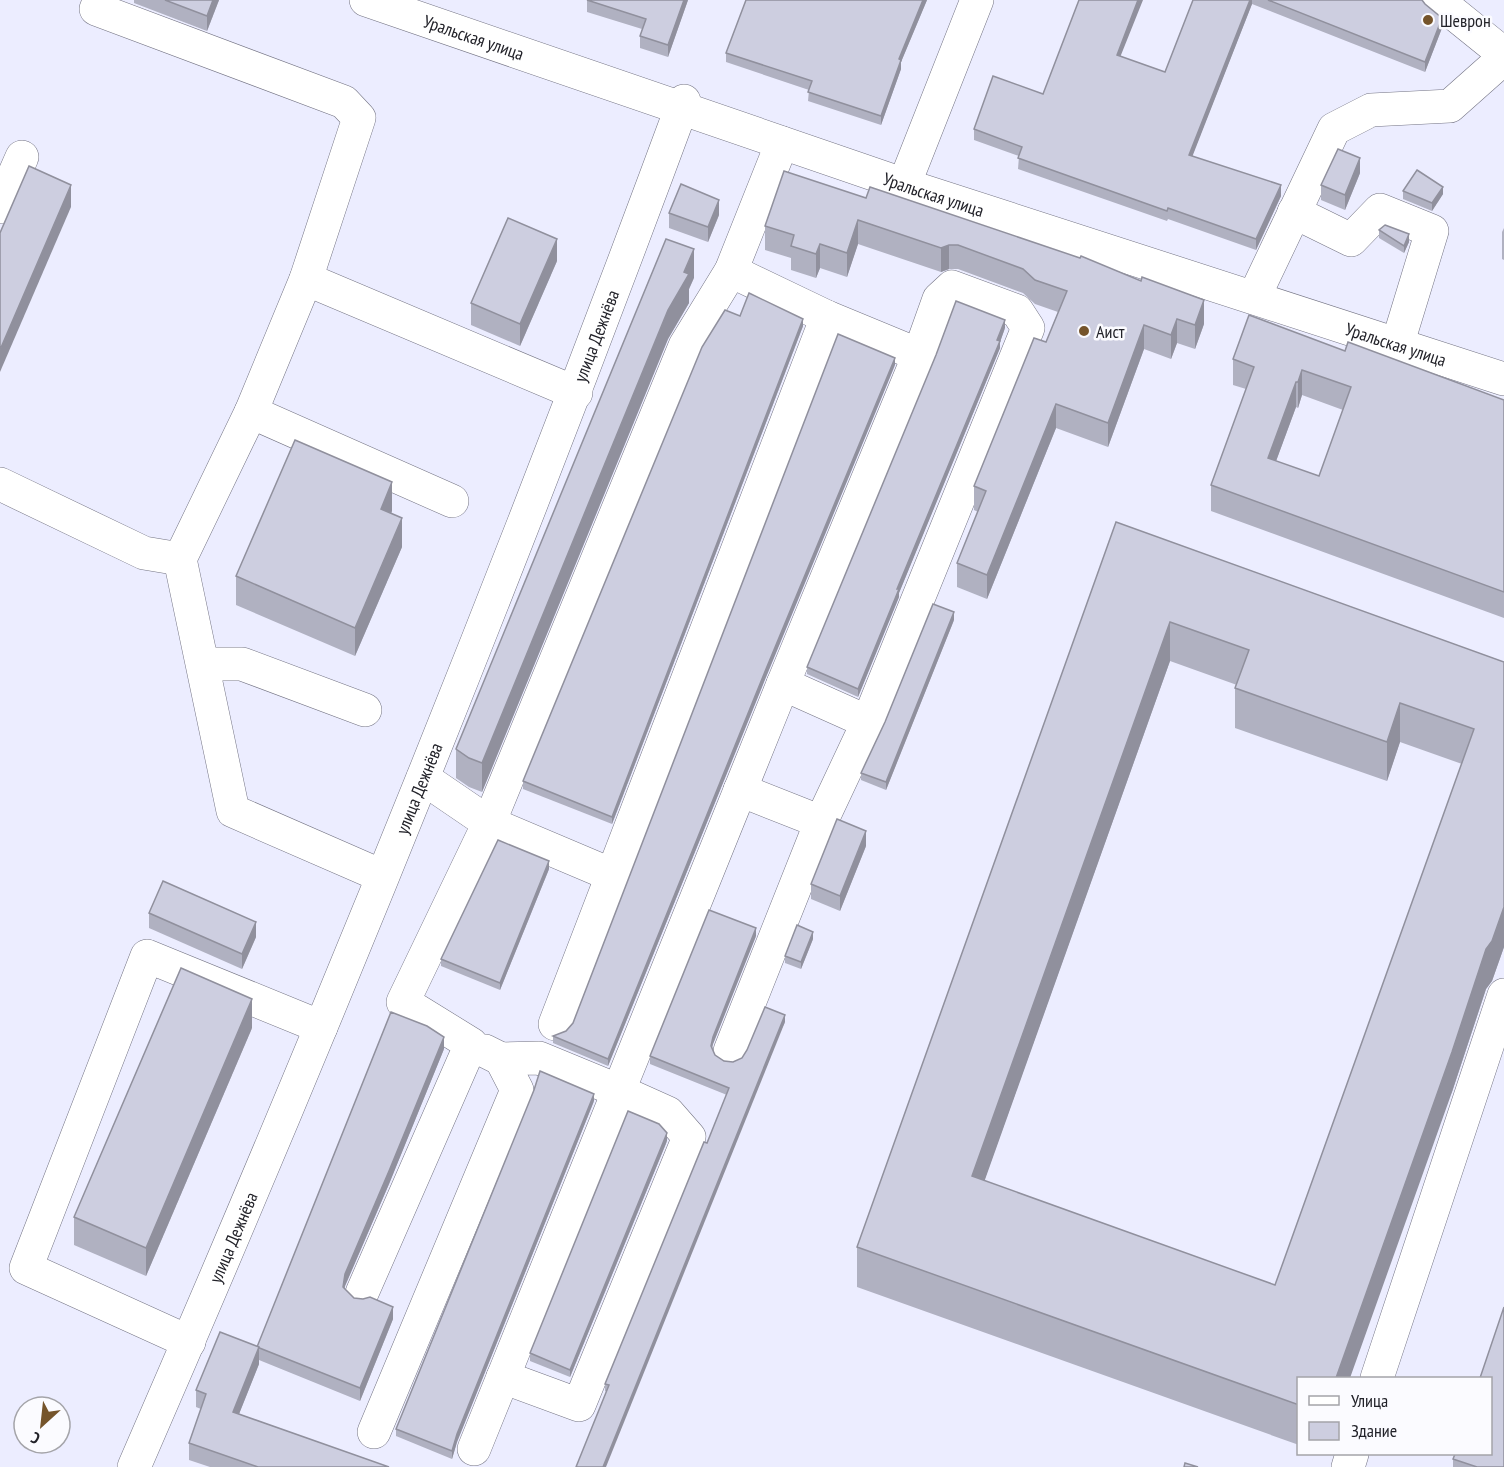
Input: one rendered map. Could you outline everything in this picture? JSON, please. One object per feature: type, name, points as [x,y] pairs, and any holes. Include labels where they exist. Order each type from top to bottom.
[{"type":"main road","points":[[100,0],[96,9],[344,102],[358,118],[306,279],[251,412],[180,559],[233,811],[382,876]]},
{"type":"main road","name":"Уральская улица","points":[[366,0],[611,80]]},
{"type":"main road","name":"Уральская улица","points":[[393,0],[682,105],[1504,379]]},
{"type":"main road","points":[[905,180],[977,0]]},
{"type":"main road","points":[[1437,0],[1504,54]]},
{"type":"main road","points":[[1256,292],[1334,129],[1371,110],[1450,106],[1504,58]]},
{"type":"main road","name":"Уральская улица","points":[[682,105],[782,143],[1256,292],[1504,374]]},
{"type":"main road","name":"улица Дежнёва","points":[[134,1467],[189,1342],[423,778],[576,393],[682,105]]},
{"type":"main road","points":[[503,1377],[579,1404],[689,1137],[668,1113],[539,1058],[501,1059],[471,1044],[403,1002],[489,823],[685,346],[731,271],[782,143]]},
{"type":"main road","points":[[0,207],[22,158]]},
{"type":"main road","points":[[1294,212],[1351,240],[1380,210],[1432,231],[1399,339]]},
{"type":"main road","points":[[731,271],[827,317],[918,355]]},
{"type":"main road","points":[[306,279],[576,393]]},
{"type":"main road","points":[[474,1449],[939,299],[952,287],[1017,311],[1028,328],[868,722],[821,822],[730,1051]]},
{"type":"main road","points":[[555,1024],[827,317]]},
{"type":"main road","points":[[251,412],[452,501]]},
{"type":"main road","points":[[0,484],[144,553],[180,559]]},
{"type":"main road","points":[[203,664],[242,664],[365,710]]},
{"type":"main road","points":[[783,684],[868,722]]},
{"type":"main road","points":[[423,778],[489,823],[612,875]]},
{"type":"main road","points":[[740,790],[821,822]]},
{"type":"main road","points":[[189,1342],[26,1268],[147,956],[321,1027]]},
{"type":"main road","points":[[1377,1377],[1504,995]]},
{"type":"main road","points":[[362,1293],[471,1044]]},
{"type":"main road","points":[[374,1432],[517,1090],[501,1059]]},
{"type":"building","points":[[165,0],[213,0],[207,16]]},
{"type":"building","points":[[587,0],[684,0],[668,45],[640,36],[646,19]]},
{"type":"building","points":[[746,0],[923,0],[899,59],[901,60],[881,116],[808,92],[812,81],[726,53]]},
{"type":"building","points":[[1079,0],[1138,0],[1117,55],[1165,72],[1193,0],[1250,0],[1189,155],[1281,185],[1256,239],[1168,208],[1167,211],[1018,158],[1022,147],[974,129],[993,76],[1043,94]]},
{"type":"building","points":[[1268,0],[1422,0],[1442,18],[1425,62]]},
{"type":"building","points":[[1338,149],[1360,158],[1345,195],[1321,185]]},
{"type":"building","points":[[29,166],[71,185],[0,350],[0,233]]},
{"type":"building","points":[[1417,170],[1443,187],[1432,203],[1403,191]]},
{"type":"building","points":[[784,171],[866,198],[870,187],[1080,258],[1081,256],[1141,281],[1142,277],[1204,300],[1195,325],[1177,319],[1171,335],[1144,325],[1108,423],[1056,404],[987,575],[957,563],[986,491],[974,486],[1034,338],[1046,342],[1067,291],[1035,280],[1023,269],[958,245],[941,248],[858,220],[847,253],[820,244],[816,254],[791,246],[794,235],[765,226]]},
{"type":"building","points":[[681,184],[719,200],[708,227],[669,213]]},
{"type":"building","points":[[508,218],[557,239],[520,324],[471,303]]},
{"type":"building","points":[[1385,225],[1409,234],[1404,246],[1379,230]]},
{"type":"building","points":[[666,239],[694,249],[684,272],[689,274],[668,310],[482,763],[456,749]]},
{"type":"building","points":[[749,293],[803,319],[612,817],[523,781],[702,347],[725,310],[740,316]]},
{"type":"building","points":[[956,301],[1005,320],[997,340],[1000,341],[858,689],[807,667],[936,355]]},
{"type":"building","points":[[1249,315],[1345,351],[1348,342],[1504,400],[1504,592],[1211,485],[1254,367],[1233,359]],"holes":[[[1302,370],[1351,387],[1319,476],[1268,458]]]},
{"type":"building","points":[[838,334],[895,358],[608,1059],[553,1036],[566,1031],[573,1023]]},
{"type":"building","points":[[295,440],[392,482],[381,509],[402,518],[355,628],[236,576]]},
{"type":"building","points":[[1116,522],[1504,662],[1504,907],[1492,941],[1486,949],[1452,1052],[1336,1377],[1297,1377],[1297,1404],[857,1247]],"holes":[[[1170,622],[1249,650],[1235,688],[1387,742],[1400,703],[1474,729],[1275,1285],[972,1176]]]},
{"type":"building","points":[[933,604],[954,612],[886,782],[861,773],[885,722]]},
{"type":"building","points":[[837,819],[866,831],[840,896],[811,884]]},
{"type":"building","points":[[498,840],[549,861],[500,983],[441,959]]},
{"type":"building","points":[[163,881],[256,922],[242,954],[149,913]]},
{"type":"building","points":[[709,910],[756,928],[713,1037],[711,1046],[715,1055],[724,1061],[733,1062],[742,1058],[765,1007],[785,1015],[603,1467],[576,1467],[609,1385],[605,1384],[704,1142],[707,1143],[729,1088],[650,1056]]},
{"type":"building","points":[[797,925],[813,932],[801,962],[785,956]]},
{"type":"building","points":[[181,968],[252,999],[146,1248],[74,1217]]},
{"type":"building","points":[[391,1012],[427,1026],[444,1037],[345,1274],[343,1287],[354,1298],[370,1297],[393,1307],[360,1388],[257,1347]]},
{"type":"building","points":[[540,1071],[594,1094],[452,1451],[396,1429]]},
{"type":"building","points":[[628,1111],[659,1124],[667,1133],[570,1370],[530,1353]]},
{"type":"building","points":[[1504,1307],[1504,1467],[1477,1467],[1453,1459],[1455,1455],[1492,1455],[1492,1377],[1480,1377]]},
{"type":"building","points":[[220,1332],[259,1347],[233,1412],[389,1467],[258,1467],[189,1443],[206,1394],[196,1390]]},
{"type":"building","points":[[1185,1463],[1198,1467],[1184,1467]]},
{"type":"place","name":"Шеврон","points":[[1428,20]]},
{"type":"place","name":"Аист","points":[[1084,331]]}]
